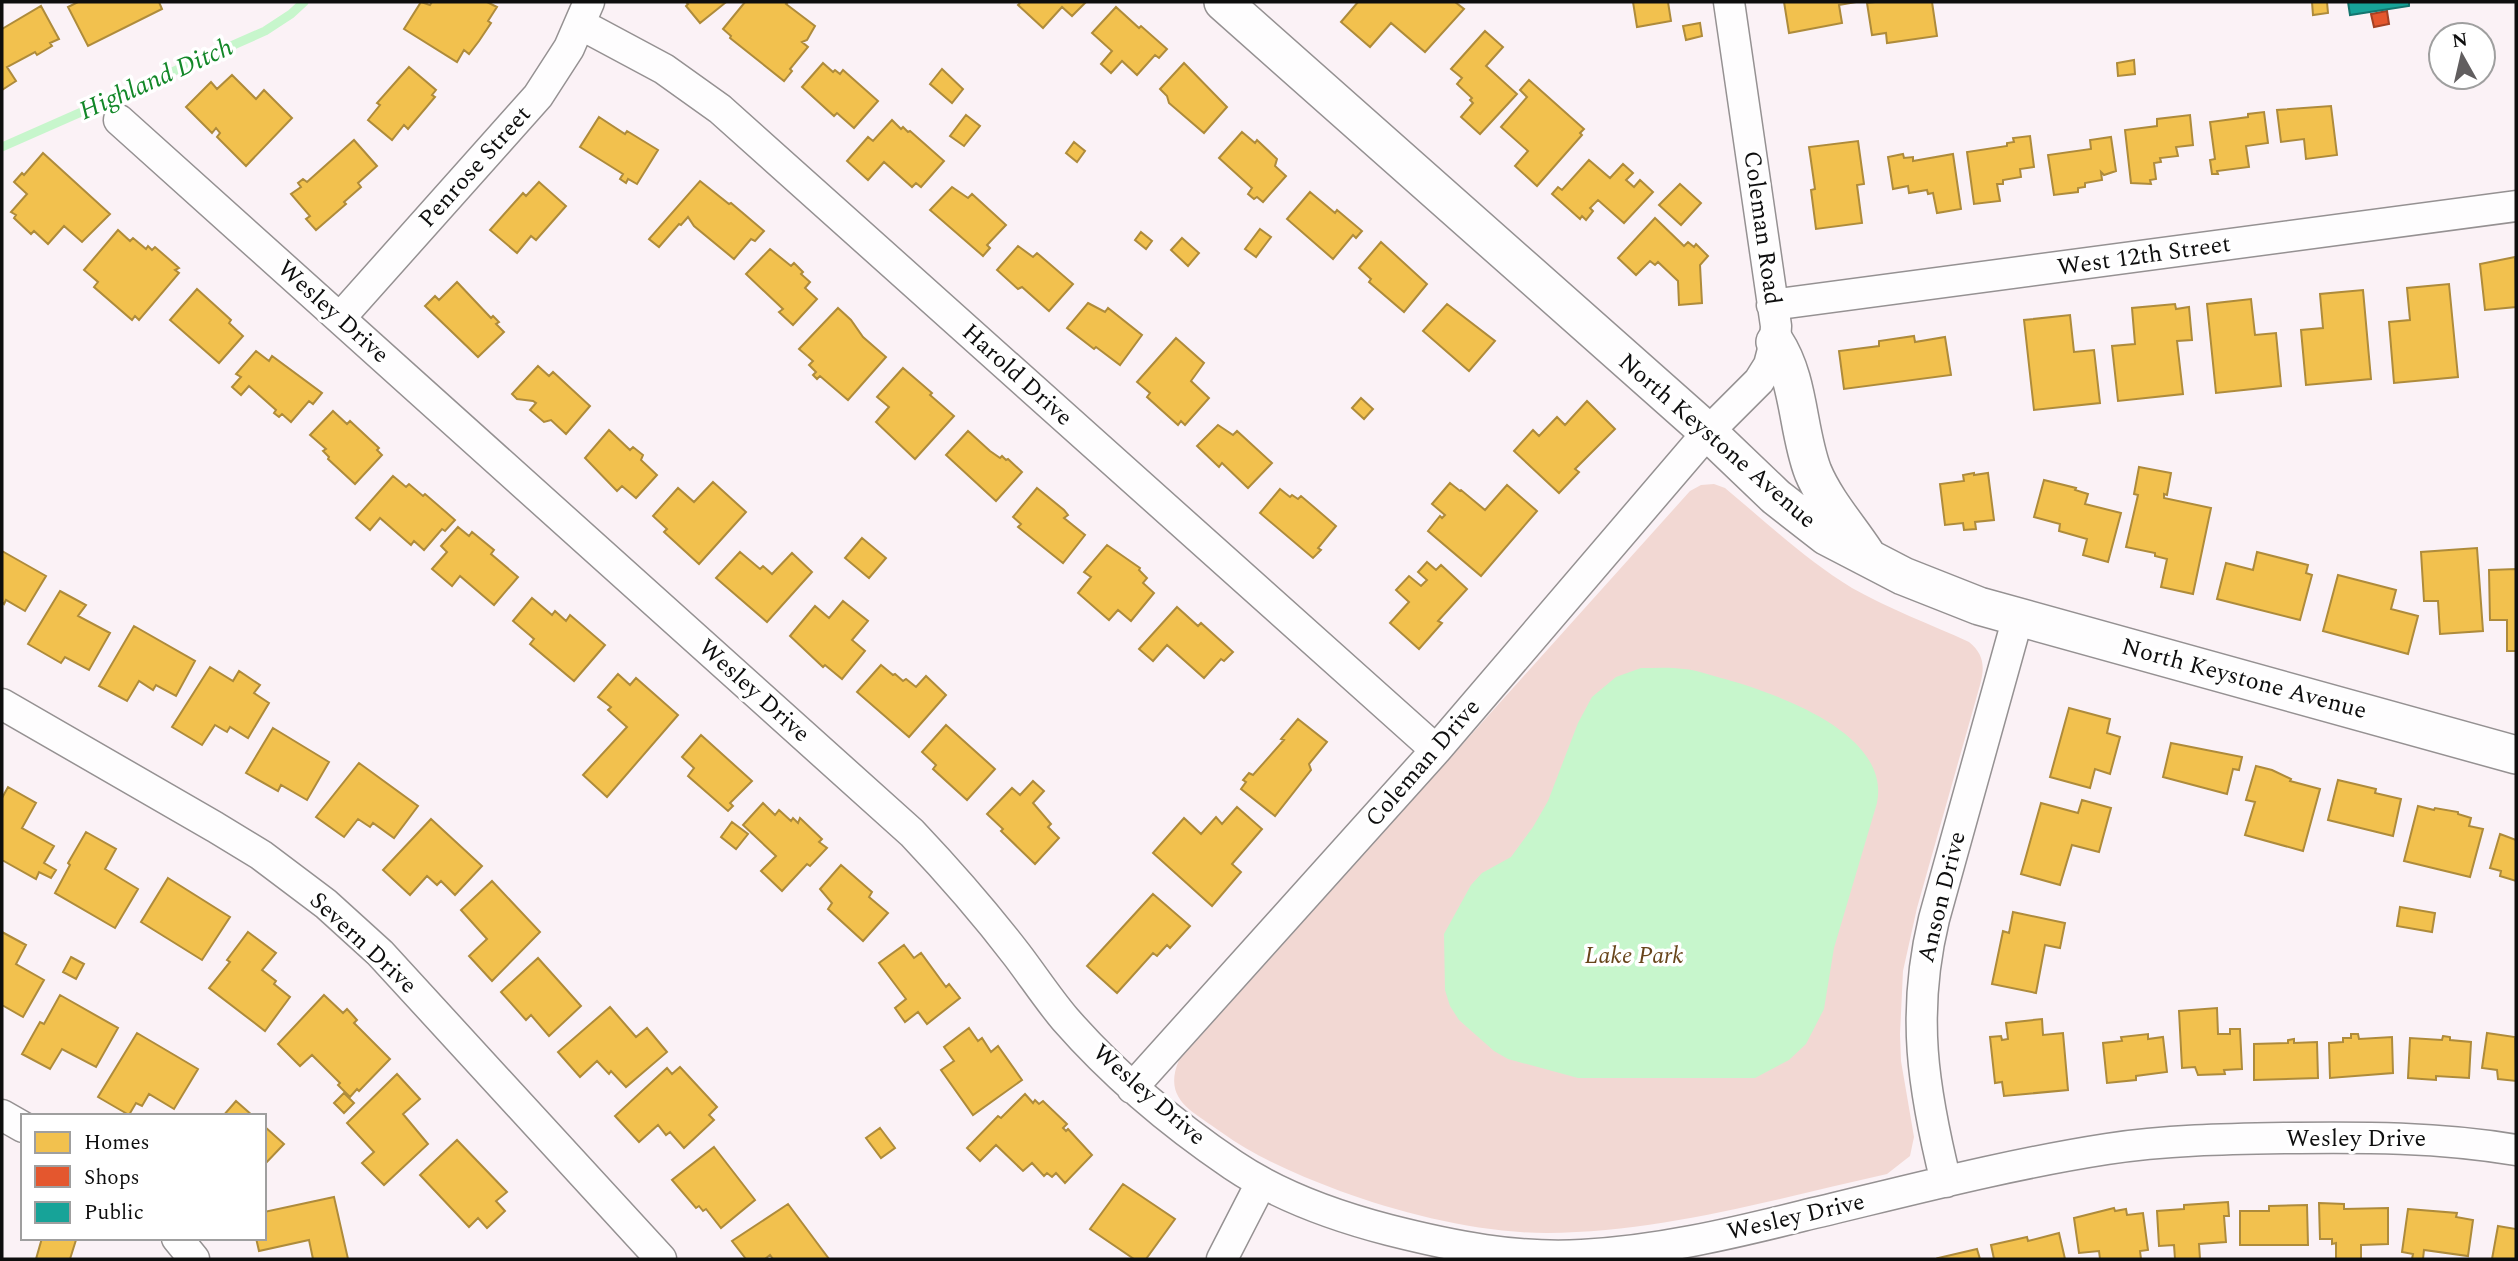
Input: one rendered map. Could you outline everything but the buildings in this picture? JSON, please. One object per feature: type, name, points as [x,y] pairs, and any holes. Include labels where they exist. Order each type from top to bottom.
[{"type":"street","name":"North Keystone Avenue","points":[[1223,2],[1708,432],[1776,497],[1826,536],[1903,576],[1945,594],[2018,617],[2516,755]]},
{"type":"street","name":"Coleman Road","points":[[1708,432],[1759,381],[1769,365],[1776,326],[1729,2]]},
{"type":"street","name":"Penrose Street","points":[[340,318],[538,96],[569,48],[584,13]]},
{"type":"street","name":"Harold Drive","points":[[584,13],[719,108],[1436,750]]},
{"type":"street","name":"Wesley Drive","points":[[119,120],[912,833],[970,895],[1062,1016],[1132,1088],[1186,1132],[1261,1183],[1319,1208],[1366,1224],[1436,1242],[1506,1253],[1580,1255],[1641,1250],[1700,1240],[1947,1182],[2111,1148],[2230,1139],[2363,1137],[2433,1139],[2516,1150]]},
{"type":"street","name":"West 12th Street","points":[[1772,305],[2516,206]]},
{"type":"street","points":[[1775,342],[1791,378],[1814,472],[1867,555]]},
{"type":"street","name":"Coleman Drive","points":[[1132,1088],[1436,750],[1708,432]]},
{"type":"street","name":"Anson Drive","points":[[1947,1182],[1937,1145],[1922,1064],[1921,988],[1934,919],[2018,617]]},
{"type":"street","name":"Severn Drive","points":[[2,704],[261,855],[326,904],[380,953],[661,1259]]},
{"type":"street","points":[[2,1115],[21,1126]]},
{"type":"street","points":[[1222,1259],[1261,1183]]},
{"type":"street","points":[[179,1240],[194,1259]]},
{"type":"green space","name":"Lake Park","points":[[1714,484],[1725,488],[1835,577],[1880,603],[1969,642],[1978,651],[1982,661],[1980,685],[1917,908],[1903,971],[1901,1061],[1914,1137],[1910,1156],[1887,1174],[1718,1212],[1633,1227],[1547,1233],[1521,1232],[1442,1221],[1340,1191],[1263,1158],[1191,1111],[1177,1095],[1174,1085],[1179,1060],[1690,491],[1701,485]]},
{"type":"shaded area","points":[[1641,668],[1673,668],[1699,672],[1800,706],[1849,737],[1866,756],[1877,778],[1877,803],[1834,948],[1824,1009],[1806,1044],[1789,1060],[1755,1078],[1578,1078],[1508,1059],[1494,1051],[1459,1020],[1450,1006],[1445,990],[1444,934],[1471,885],[1482,873],[1511,857],[1533,827],[1548,801],[1578,723],[1592,697],[1616,677]]},
{"type":"waterway","name":"Highland Ditch","points":[[2,147],[265,31],[304,2]]}]
